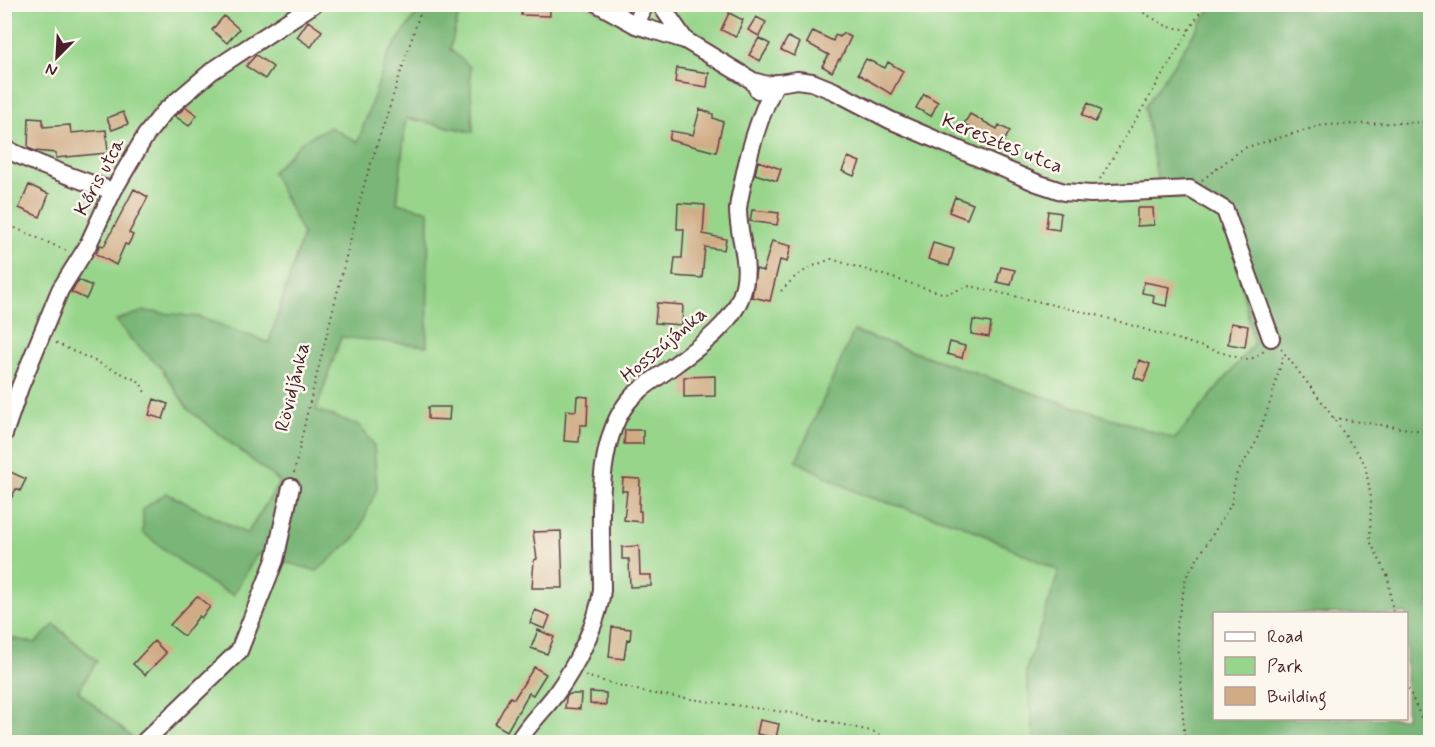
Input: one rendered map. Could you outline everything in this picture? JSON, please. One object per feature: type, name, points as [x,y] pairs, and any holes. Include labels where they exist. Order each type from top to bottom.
[{"type":"street","name":"Kőris utca","points":[[4,434],[20,387],[60,290],[80,258],[135,152],[165,111],[212,71],[314,4]]},
{"type":"street","points":[[598,4],[636,25],[685,40]]},
{"type":"street","points":[[636,25],[645,4]]},
{"type":"street","name":"Keresztes utca","points":[[660,4],[685,40],[753,81],[767,85],[797,80],[812,82],[890,120],[1037,183],[1064,192],[1091,194],[1190,189]]},
{"type":"street","points":[[753,81],[765,104]]},
{"type":"street","points":[[765,104],[776,83]]},
{"type":"street","name":"Hosszújánka","points":[[518,742],[571,673],[600,606],[602,468],[608,442],[618,419],[634,396],[708,339],[734,310],[741,296],[747,273],[747,262],[738,211],[739,200],[752,140],[765,104]]},
{"type":"street","points":[[4,148],[61,174],[113,191]]},
{"type":"street","points":[[1190,189],[1226,210],[1271,338]]},
{"type":"street","points":[[144,742],[239,651],[275,560],[291,488]]},
{"type":"path","name":"Rövidjánka","points":[[291,488],[306,418],[364,185],[423,4]]},
{"type":"path","points":[[1128,4],[1168,27],[1191,30]]},
{"type":"path","points":[[1091,194],[1205,4]]},
{"type":"path","points":[[1190,189],[1244,148],[1323,125],[1431,122]]},
{"type":"path","points":[[4,223],[42,238],[80,258]]},
{"type":"path","points":[[781,291],[796,276],[831,259],[945,294],[970,286],[1097,315],[1246,360],[1262,354],[1271,338],[1333,418],[1365,464],[1371,498],[1370,541],[1388,577],[1393,612]]},
{"type":"path","points":[[41,336],[140,382],[146,395]]},
{"type":"path","points":[[1185,742],[1176,630],[1186,577],[1231,505],[1236,475],[1255,444],[1271,400],[1284,353]]},
{"type":"path","points":[[1333,418],[1431,432]]},
{"type":"path","points":[[571,673],[666,697],[790,713],[875,732],[886,739],[902,741],[924,737],[946,741],[999,742]]},
{"type":"path","points":[[1408,686],[1422,720],[1431,734]]},
{"type":"green space","points":[[639,4],[1213,5],[1145,108],[1220,205],[1238,266],[1254,344],[1175,439],[1029,392],[855,331],[862,495],[960,524],[1060,571],[1026,671],[1035,742],[137,742],[78,691],[97,661],[55,625],[35,643],[5,637],[4,5],[423,5],[389,53],[358,142],[272,172],[303,234],[269,343],[199,317],[116,320],[131,339],[162,369],[188,409],[280,482],[247,534],[166,493],[233,595],[257,554],[316,410],[341,337],[426,345],[429,211],[397,204],[406,118],[472,132],[450,49],[461,5],[584,5],[620,19]]},
{"type":"green space","points":[[423,5],[461,5],[450,49],[470,67],[473,132],[406,118],[397,203],[429,211],[427,346],[341,337],[316,410],[359,425],[374,445],[377,488],[357,536],[317,571],[257,554],[233,595],[205,580],[143,533],[143,509],[166,493],[247,534],[280,482],[188,409],[162,369],[131,339],[116,320],[145,311],[199,317],[269,343],[303,234],[272,172],[304,140],[330,127],[358,142],[389,53]]},
{"type":"green space","points":[[1213,5],[1430,5],[1430,742],[1035,742],[1026,671],[1059,571],[960,524],[862,495],[796,461],[854,331],[1029,392],[1175,439],[1254,344],[1238,266],[1220,205],[1160,195],[1145,107]]},
{"type":"green space","points":[[54,625],[97,661],[78,691],[137,742],[5,742],[4,637],[35,643]]},
{"type":"building","points":[[522,4],[550,4],[550,16],[521,15]]},
{"type":"building","points":[[729,13],[743,20],[736,37],[721,30]]},
{"type":"building","points":[[224,16],[239,29],[227,43],[212,30]]},
{"type":"building","points":[[756,17],[766,22],[759,36],[748,30]]},
{"type":"building","points":[[308,21],[322,31],[311,47],[297,37]]},
{"type":"building","points":[[813,31],[833,41],[835,35],[840,37],[843,33],[851,37],[832,72],[822,66],[829,55],[807,43]]},
{"type":"building","points":[[788,37],[800,43],[794,56],[781,50]]},
{"type":"building","points":[[759,38],[770,44],[760,61],[749,55]]},
{"type":"building","points":[[256,55],[273,67],[265,79],[246,66]]},
{"type":"building","points":[[866,59],[885,68],[888,62],[903,71],[891,94],[858,74]]},
{"type":"building","points":[[677,68],[709,73],[707,87],[675,82]]},
{"type":"building","points":[[924,94],[938,102],[931,116],[916,108]]},
{"type":"building","points":[[1088,103],[1101,111],[1095,122],[1082,115]]},
{"type":"building","points":[[186,107],[197,115],[189,126],[175,116]]},
{"type":"building","points":[[700,109],[713,114],[713,118],[723,122],[716,152],[669,140],[671,131],[693,135]]},
{"type":"building","points":[[123,112],[128,124],[112,130],[107,118]]},
{"type":"building","points":[[970,114],[997,129],[999,125],[1010,131],[1001,146],[964,124]]},
{"type":"building","points":[[29,118],[43,119],[43,127],[70,125],[71,133],[106,130],[108,153],[56,158],[56,153],[28,148]]},
{"type":"building","points":[[848,157],[860,162],[854,176],[842,171]]},
{"type":"building","points":[[758,161],[781,169],[777,181],[755,174]]},
{"type":"building","points":[[29,185],[49,194],[40,217],[19,208]]},
{"type":"building","points":[[134,189],[148,197],[129,233],[133,235],[128,245],[125,244],[116,265],[96,254],[100,245],[104,246]]},
{"type":"building","points":[[955,197],[973,204],[967,219],[949,212]]},
{"type":"building","points":[[678,203],[705,205],[703,234],[726,239],[724,250],[705,247],[702,278],[673,276],[675,258],[682,258],[684,229],[677,229]]},
{"type":"building","points":[[1137,208],[1153,208],[1154,225],[1137,226]]},
{"type":"building","points":[[752,210],[779,213],[777,225],[750,221]]},
{"type":"building","points":[[1048,211],[1061,213],[1059,230],[1046,228]]},
{"type":"building","points":[[772,241],[791,246],[787,262],[780,260],[770,301],[752,297],[756,269],[763,271]]},
{"type":"building","points":[[933,243],[954,249],[949,266],[928,259]]},
{"type":"building","points":[[1001,267],[1015,270],[1011,285],[997,282]]},
{"type":"building","points":[[79,280],[92,286],[86,299],[71,292]]},
{"type":"building","points":[[1144,282],[1170,287],[1167,306],[1153,303],[1154,295],[1142,293]]},
{"type":"building","points":[[657,303],[683,305],[682,325],[655,323]]},
{"type":"building","points":[[973,320],[991,323],[989,337],[971,334]]},
{"type":"building","points":[[1231,323],[1248,326],[1245,347],[1228,344]]},
{"type":"building","points":[[950,342],[965,346],[962,358],[947,354]]},
{"type":"building","points":[[1139,360],[1150,364],[1144,381],[1134,377]]},
{"type":"building","points":[[715,376],[715,396],[684,397],[684,377]]},
{"type":"building","points":[[577,396],[588,397],[587,425],[580,425],[579,442],[564,441],[566,410],[576,411]]},
{"type":"building","points":[[154,399],[168,404],[163,419],[149,415]]},
{"type":"building","points":[[428,407],[450,407],[449,420],[428,419]]},
{"type":"building","points":[[625,430],[643,430],[643,444],[624,444]]},
{"type":"building","points":[[4,469],[26,479],[20,491],[16,489],[4,512]]},
{"type":"building","points":[[623,478],[640,479],[641,522],[624,520],[627,491],[622,491]]},
{"type":"building","points":[[561,531],[563,588],[532,588],[534,560],[537,559],[533,532]]},
{"type":"building","points":[[639,546],[640,575],[651,575],[651,586],[630,587],[629,559],[622,559],[622,547]]},
{"type":"building","points":[[197,596],[210,607],[201,618],[199,616],[184,636],[170,625]]},
{"type":"building","points":[[535,610],[550,616],[545,629],[530,623]]},
{"type":"building","points":[[612,627],[631,629],[624,659],[609,657]]},
{"type":"building","points":[[538,630],[554,637],[547,654],[531,648]]},
{"type":"building","points":[[154,641],[166,653],[145,675],[133,664]]},
{"type":"building","points":[[534,667],[546,674],[533,695],[529,693],[507,731],[495,724],[510,697],[514,699]]},
{"type":"building","points":[[590,692],[606,693],[606,705],[590,704]]},
{"type":"building","points":[[569,694],[581,694],[580,709],[565,708]]},
{"type":"building","points":[[760,720],[779,724],[776,738],[757,734]]}]
